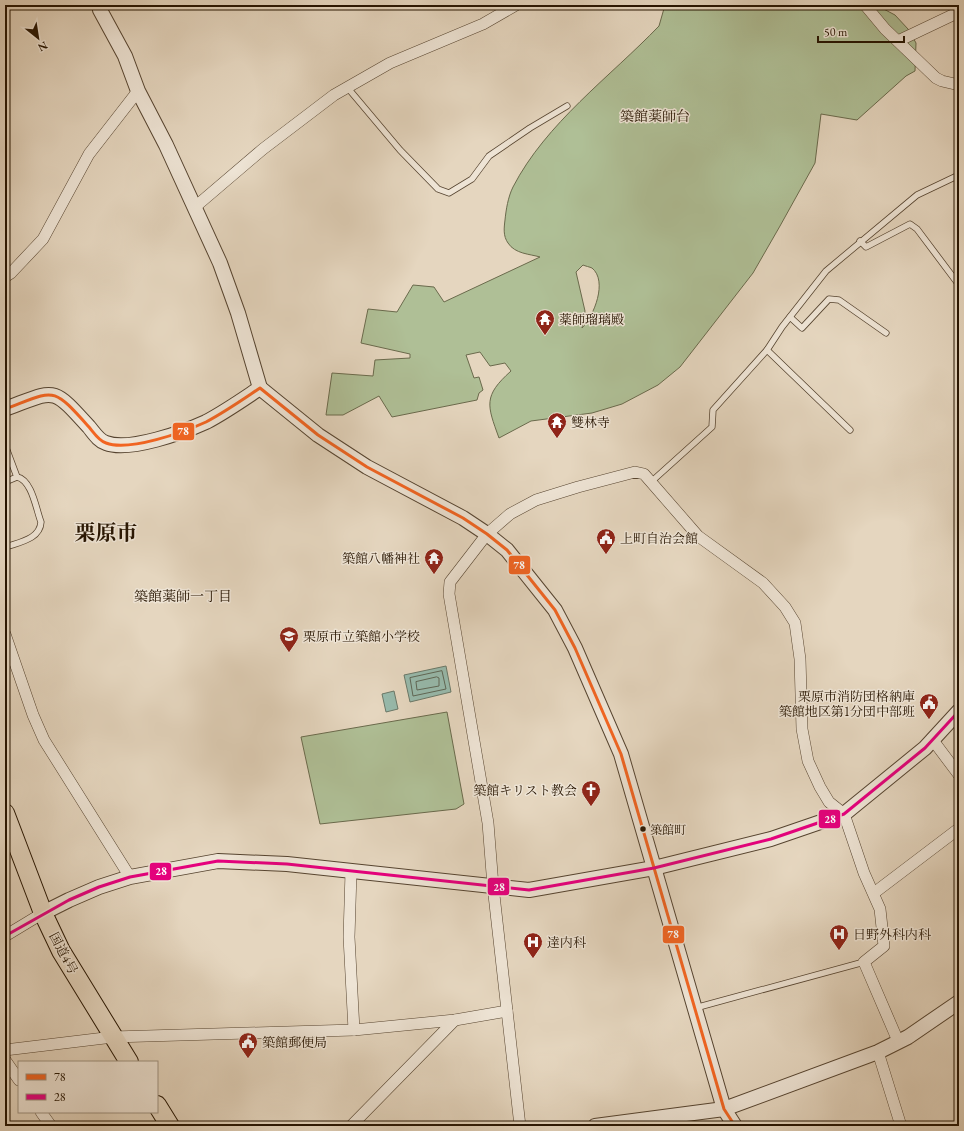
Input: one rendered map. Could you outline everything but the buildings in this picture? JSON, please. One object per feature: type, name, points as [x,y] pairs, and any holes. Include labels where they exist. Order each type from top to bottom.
[{"type":"highway","name":"国道4号","points":[[5,813],[43,913],[61,951],[128,1061]]},
{"type":"highway","points":[[158,1107],[170,1126]]},
{"type":"street","points":[[99,5],[100,10],[125,56],[138,91],[195,207],[220,263],[238,313],[260,388],[318,435],[367,466],[463,518],[487,534],[507,550],[555,610],[575,648],[621,754],[724,1109],[736,1126]]},
{"type":"street","points":[[195,207],[316,106],[347,86],[390,63],[483,24],[516,5]]},
{"type":"street","points":[[865,5],[898,41],[936,78],[959,85]]},
{"type":"street","points":[[898,41],[959,12]]},
{"type":"street","points":[[5,277],[16,268],[43,239],[89,154],[138,91]]},
{"type":"street","points":[[5,410],[43,395],[50,394],[57,396],[65,401],[100,440],[111,445],[120,446],[152,440],[204,423],[260,388]]},
{"type":"street","points":[[520,1126],[493,886],[488,823],[449,594],[450,582],[487,534],[510,514],[536,500],[635,472],[644,474],[698,536],[763,582],[785,607],[795,623],[800,659],[802,729],[808,761],[820,788],[829,802],[844,814],[864,873],[880,909],[884,946],[864,962],[898,1041]]},
{"type":"street","points":[[5,634],[33,715],[44,740],[130,877]]},
{"type":"street","points":[[5,936],[43,913],[93,890],[130,877],[218,861],[287,864],[528,890],[654,868],[770,839],[844,814],[925,748],[959,711]]},
{"type":"street","points":[[932,739],[959,775]]},
{"type":"street","points":[[874,893],[958,828]]},
{"type":"street","points":[[350,872],[349,937],[354,1030]]},
{"type":"street","points":[[594,1126],[724,1109],[878,1052],[959,1002]]},
{"type":"street","points":[[5,1050],[113,1037],[354,1030],[455,1020],[507,1011]]},
{"type":"street","points":[[351,1126],[455,1020]]},
{"type":"street","points":[[878,1052],[901,1126]]},
{"type":"street","points":[[5,1060],[18,1079]]},
{"type":"street","points":[[42,1113],[51,1126]]},
{"type":"lane","points":[[347,86],[400,150],[438,189],[449,193],[472,179],[489,156],[530,128],[567,106]]},
{"type":"lane","points":[[651,482],[712,427],[713,410],[767,350],[790,317],[826,271],[860,241],[917,195],[959,175]]},
{"type":"lane","points":[[860,241],[866,247],[910,224],[916,229],[959,285]]},
{"type":"lane","points":[[790,317],[802,328],[829,299],[839,300],[886,334]]},
{"type":"lane","points":[[767,350],[850,430]]},
{"type":"lane","points":[[5,445],[17,477]]},
{"type":"lane","points":[[5,482],[17,477],[22,478],[28,484],[41,522],[39,532],[34,536],[6,547],[5,544]]},
{"type":"lane","points":[[695,1008],[864,962]]},
{"type":"shaded area","points":[[665,5],[876,5],[895,15],[908,29],[916,43],[915,71],[906,76],[857,120],[821,114],[815,163],[753,273],[680,367],[658,385],[622,404],[592,413],[531,421],[499,438],[490,409],[490,402],[496,387],[511,371],[505,363],[490,366],[480,352],[466,355],[474,378],[479,377],[483,390],[479,393],[477,400],[392,417],[379,396],[343,415],[326,415],[332,373],[373,376],[375,360],[410,358],[410,354],[361,343],[368,309],[397,312],[413,285],[434,287],[444,302],[540,257],[523,253],[511,247],[505,238],[504,229],[506,212],[513,187],[543,142],[561,121],[659,26]],"holes":[[[583,265],[592,268],[597,274],[599,290],[595,307],[587,323],[582,328],[585,311],[576,272]]]},
{"type":"shaded area","points":[[447,712],[464,804],[456,809],[320,824],[301,737]]},
{"type":"water","points":[[446,666],[451,692],[410,702],[404,675]]},
{"type":"water","points":[[394,691],[398,709],[386,712],[382,694]]},
{"type":"transit line","name":"78","points":[[5,409],[44,395],[52,395],[59,398],[77,413],[101,440],[106,443],[116,445],[128,445],[156,440],[206,422],[260,388],[318,435],[367,467],[463,518],[507,550],[555,610],[575,648],[621,754],[724,1109],[735,1126]]},
{"type":"transit line","name":"28","points":[[5,936],[69,900],[99,887],[130,877],[218,861],[287,864],[529,890],[654,868],[771,839],[844,814],[925,748],[959,711]]},
{"type":"place","name":"薬師瑠璃殿","points":[[545,336]]},
{"type":"place","name":"雙林寺","points":[[557,439]]},
{"type":"place","name":"上町自治会館","points":[[606,555]]},
{"type":"place","name":"築館八幡神社","points":[[434,575]]},
{"type":"place","name":"栗原市立築館小学校","points":[[289,653]]},
{"type":"place","name":"栗原市消防団格納庫 築館地区第1分団中部班","points":[[929,720]]},
{"type":"place","name":"築館キリスト教会","points":[[591,807]]},
{"type":"place","name":"築館町","points":[[643,829]]},
{"type":"place","name":"日野外科内科","points":[[839,951]]},
{"type":"place","name":"達内科","points":[[533,959]]},
{"type":"place","name":"築館郵便局","points":[[248,1059]]},
{"type":"district","name":"築館薬師台","points":[[655,116]]},
{"type":"district","name":"栗原市","points":[[106,533]]},
{"type":"district","name":"築館薬師一丁目","points":[[183,596]]}]
